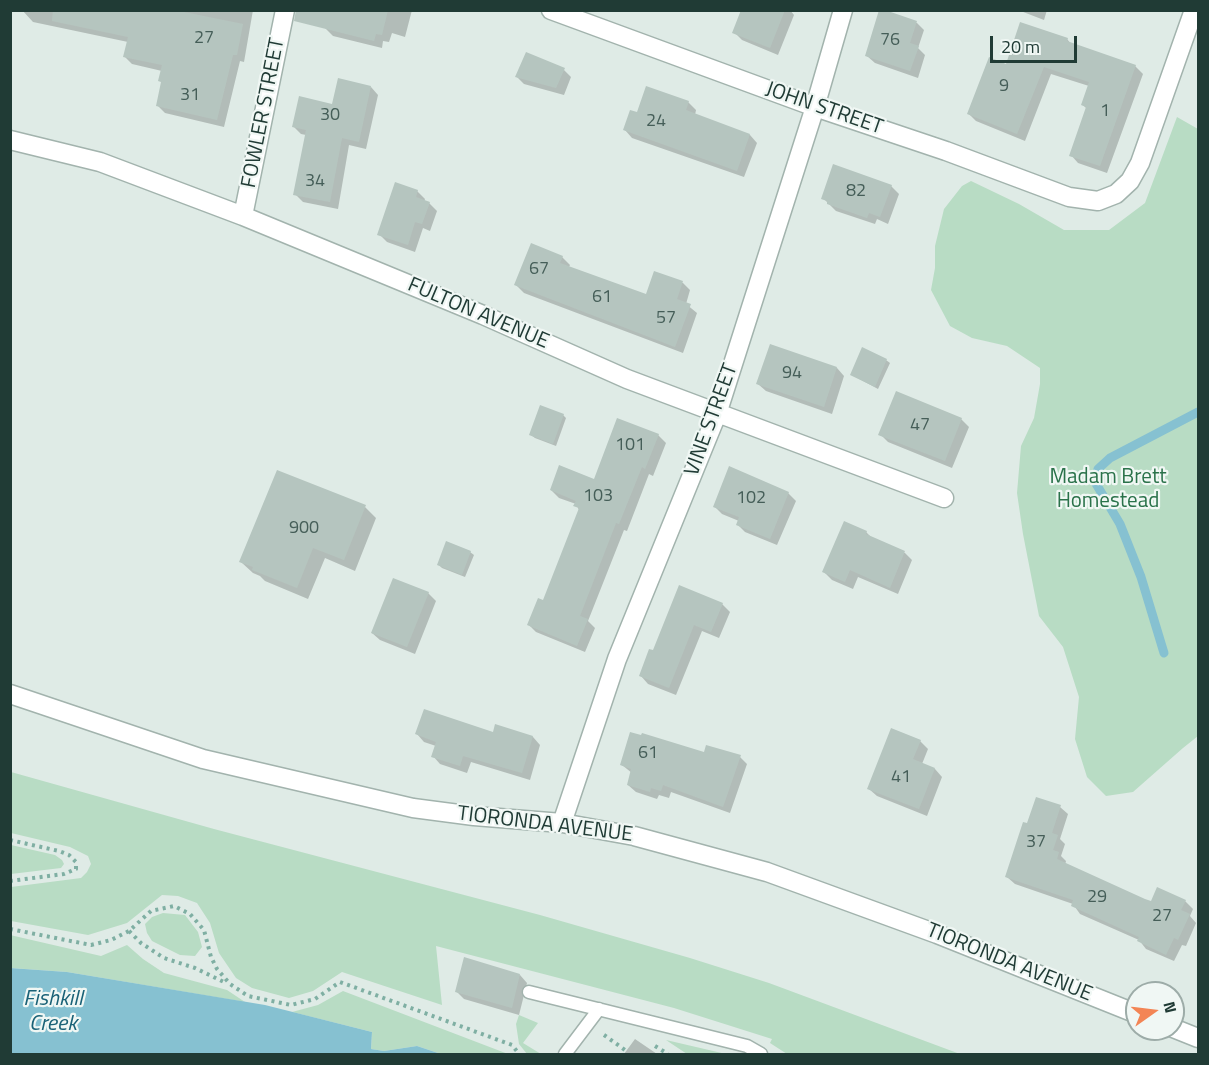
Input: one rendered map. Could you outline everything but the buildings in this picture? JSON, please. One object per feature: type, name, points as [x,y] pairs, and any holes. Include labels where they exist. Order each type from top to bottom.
[{"type":"street","name":"FOWLER STREET","points":[[243,216],[285,10]]},
{"type":"street","name":"JOHN STREET","points":[[551,10],[1069,197],[1098,201],[1116,194],[1130,181],[1140,163],[1194,10]]},
{"type":"street","name":"VINE STREET","points":[[562,823],[617,659],[717,414],[815,107],[843,10]]},
{"type":"street","name":"FULTON AVENUE","points":[[10,140],[100,162],[243,216],[483,315],[627,379],[944,498]]},
{"type":"street","name":"TIORONDA AVENUE","points":[[10,694],[214,762],[413,808],[474,816],[562,823],[634,836],[767,872],[937,933],[1125,1009]]},
{"type":"lane","points":[[529,992],[747,1046],[761,1054]]},
{"type":"lane","points":[[565,1054],[599,1009]]},
{"type":"path","points":[[10,840],[69,855],[76,862],[76,869],[64,874],[10,881]]},
{"type":"path","points":[[10,929],[91,945],[111,940],[129,931],[151,911],[174,906],[190,914],[204,930],[211,957],[217,969],[230,984]]},
{"type":"path","points":[[129,931],[141,943],[164,958],[195,968],[230,984],[248,996],[291,1005],[315,999],[340,982],[512,1045],[519,1054]]},
{"type":"green space","name":"Madam Brett Homestead","points":[[1177,117],[1198,129],[1198,736],[1133,792],[1106,796],[1087,777],[1075,739],[1079,697],[1063,647],[1039,616],[1023,534],[1017,493],[1021,446],[1034,418],[1040,384],[1040,368],[1007,346],[972,338],[950,326],[931,290],[935,268],[935,246],[944,209],[962,186],[971,181],[1019,204],[1064,230],[1109,230],[1145,203]]},
{"type":"green space","points":[[11,772],[214,829],[540,915],[690,958],[769,983],[960,1054],[787,1054],[770,1043],[772,1039],[674,1008],[436,946],[442,1005],[342,972],[313,991],[289,998],[252,988],[236,978],[219,953],[210,923],[197,903],[178,896],[162,895],[127,923],[88,935],[11,921],[11,887],[81,878],[91,864],[88,856],[70,847],[11,833]]},
{"type":"green space","points":[[11,845],[55,855],[64,864],[61,868],[11,874]]},
{"type":"green space","points":[[163,913],[185,915],[198,932],[202,947],[195,956],[180,955],[152,941],[145,924],[152,917]]},
{"type":"green space","points":[[10,935],[101,956],[127,945],[164,973],[227,990],[245,1002],[67,972],[11,968]]},
{"type":"green space","points":[[343,991],[508,1054],[441,1054],[417,1046],[384,1051],[371,1049],[372,1032],[292,1012],[318,1005]]},
{"type":"green space","points":[[519,1015],[538,1023],[523,1043],[541,1054],[527,1054],[519,1044],[516,1024]]},
{"type":"green space","points":[[666,1040],[726,1054],[687,1054]]},
{"type":"water","name":"Fishkill Creek","points":[[10,968],[67,972],[265,1005],[372,1032],[371,1049],[384,1051],[417,1046],[441,1054],[11,1054]]},
{"type":"waterway","points":[[1164,653],[1141,577],[1120,524],[1095,482],[1098,469],[1110,458],[1198,412]]}]
